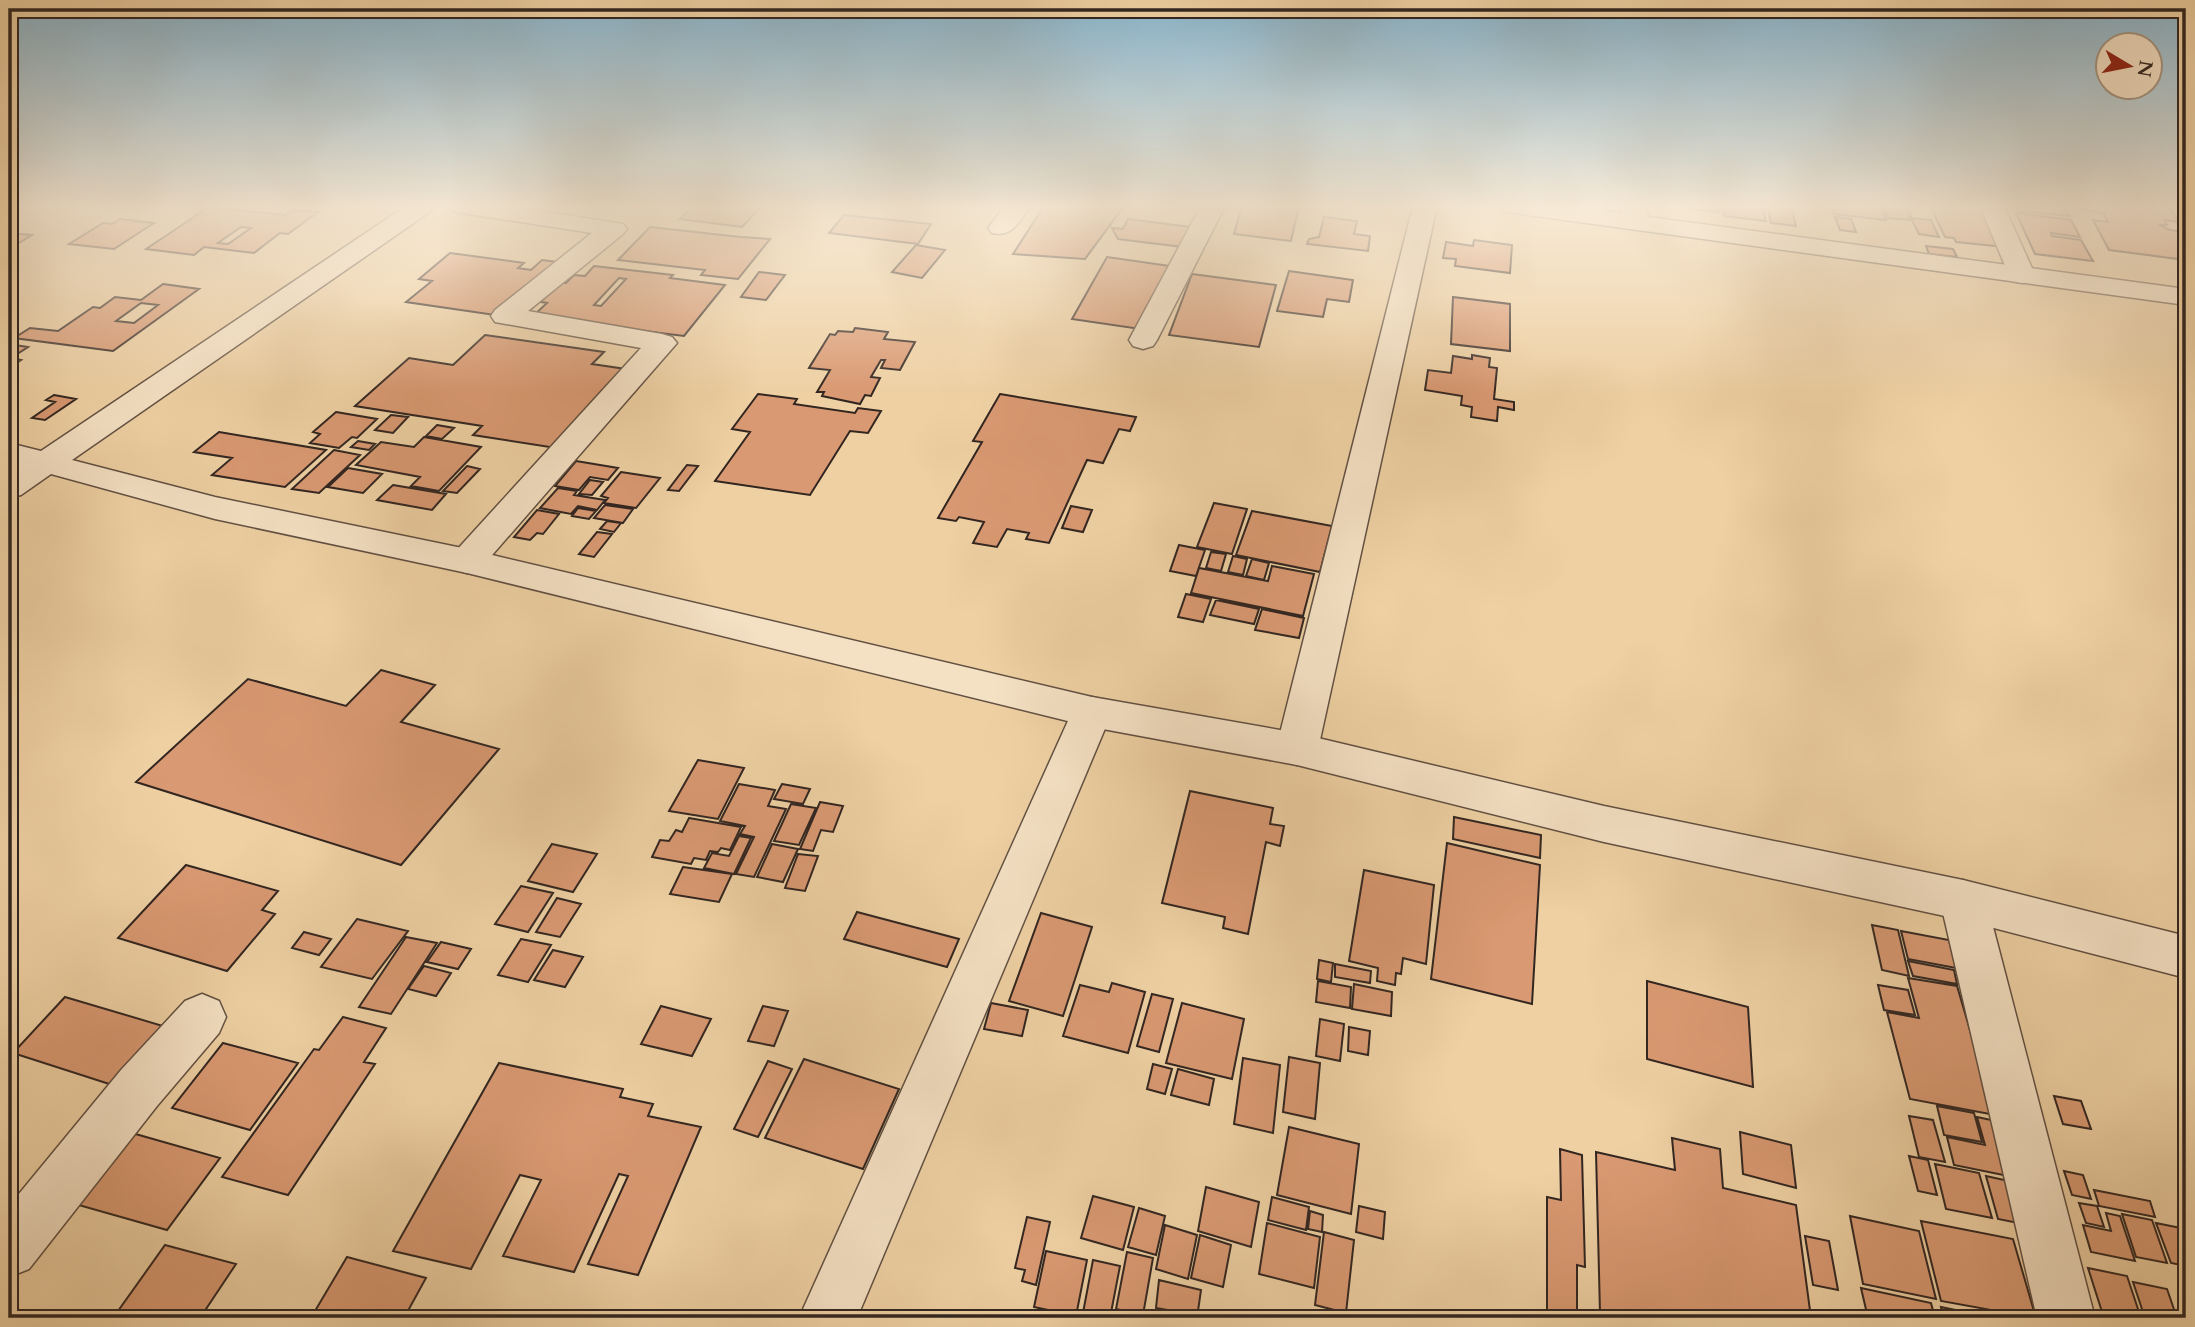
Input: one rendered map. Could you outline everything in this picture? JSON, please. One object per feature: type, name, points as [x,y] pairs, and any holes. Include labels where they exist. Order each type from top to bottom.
[{"type":"street","points":[[9,488],[331,268]]},
{"type":"street","points":[[467,561],[662,343],[505,316],[565,268]]},
{"type":"street","points":[[1143,340],[1181,268]]},
{"type":"street","points":[[1297,749],[1410,268]]},
{"type":"street","points":[[1977,268],[2186,298]]},
{"type":"street","points":[[2019,268],[2022,275]]},
{"type":"street","points":[[9,453],[215,508],[467,561],[1092,712],[1297,749],[1604,824],[1963,900],[2186,957]]},
{"type":"street","points":[[828,1318],[1092,712]]},
{"type":"street","points":[[1963,900],[2066,1318]]},
{"type":"street","points":[[9,1249],[139,1088],[202,1017]]},
{"type":"building","points":[[432,268],[551,268],[495,315],[406,302],[432,281],[419,279]]},
{"type":"building","points":[[592,268],[611,268],[673,275],[670,278],[725,285],[684,336],[532,317],[547,303],[535,301],[555,282],[566,283],[574,275],[585,276]],"holes":[[[619,278],[626,279],[601,306],[594,305]]]},
{"type":"building","points":[[687,268],[747,268],[738,279],[701,275],[705,270]]},
{"type":"building","points":[[896,268],[930,268],[922,278],[892,272]]},
{"type":"building","points":[[1101,268],[1169,268],[1140,329],[1072,319]]},
{"type":"building","points":[[1470,268],[1510,268],[1510,273]]},
{"type":"building","points":[[1289,271],[1353,280],[1349,302],[1327,299],[1323,317],[1277,311]]},
{"type":"building","points":[[759,272],[785,275],[766,300],[741,297]]},
{"type":"building","points":[[1192,274],[1276,285],[1259,347],[1169,335]]},
{"type":"building","points":[[163,284],[199,289],[113,351],[14,338],[30,328],[58,331],[93,307],[100,308],[115,297],[141,300]],"holes":[[[141,303],[158,305],[134,323],[116,321]]]},
{"type":"building","points":[[1453,297],[1510,304],[1510,351],[1451,344]]},
{"type":"building","points":[[855,328],[888,332],[884,339],[915,342],[900,370],[881,368],[885,360],[881,360],[871,377],[880,378],[871,396],[865,395],[860,404],[822,396],[824,392],[817,392],[830,370],[809,368],[830,334],[835,335],[838,331],[853,332]]},
{"type":"building","points":[[485,335],[604,352],[592,364],[626,369],[556,448],[473,435],[482,426],[355,406],[409,358],[453,365]]},
{"type":"building","points":[[9,344],[28,347],[11,358],[21,360],[9,368]]},
{"type":"building","points":[[1472,355],[1490,358],[1489,367],[1497,368],[1494,399],[1514,402],[1514,410],[1498,407],[1497,421],[1471,417],[1472,407],[1461,405],[1462,396],[1425,390],[1428,370],[1451,373],[1453,356],[1472,359]]},
{"type":"building","points":[[758,394],[797,399],[794,404],[855,413],[858,408],[881,411],[868,433],[850,431],[810,495],[715,481],[750,432],[732,429]]},
{"type":"building","points":[[1000,394],[1136,417],[1130,431],[1119,429],[1103,463],[1087,460],[1049,543],[1026,539],[1029,533],[1007,529],[997,547],[973,543],[984,522],[959,517],[956,521],[938,518],[982,442],[973,441]]},
{"type":"building","points":[[54,395],[76,399],[45,420],[32,418],[55,402],[46,400]]},
{"type":"building","points":[[336,412],[377,419],[357,438],[352,437],[339,448],[310,443],[320,434],[313,432]]},
{"type":"building","points":[[391,415],[408,417],[393,433],[375,430]]},
{"type":"building","points":[[437,425],[454,428],[442,439],[426,436]]},
{"type":"building","points":[[219,432],[326,450],[285,487],[212,475],[232,458],[194,452]]},
{"type":"building","points":[[424,437],[481,447],[439,491],[411,486],[420,477],[356,465],[381,442],[414,447]]},
{"type":"building","points":[[358,441],[375,444],[369,450],[351,447]]},
{"type":"building","points":[[334,450],[360,455],[319,493],[292,489]]},
{"type":"building","points":[[576,461],[618,468],[608,480],[590,477],[579,490],[555,486]]},
{"type":"building","points":[[687,465],[698,466],[679,491],[668,490]]},
{"type":"building","points":[[467,466],[480,469],[457,493],[443,491]]},
{"type":"building","points":[[348,468],[382,474],[363,493],[328,487]]},
{"type":"building","points":[[621,472],[660,478],[636,508],[604,503],[608,498],[601,496]]},
{"type":"building","points":[[590,480],[603,482],[592,495],[579,494]]},
{"type":"building","points":[[393,485],[446,494],[432,510],[377,500]]},
{"type":"building","points":[[558,488],[577,491],[574,495],[605,500],[597,510],[578,506],[571,514],[540,508]]},
{"type":"building","points":[[1214,503],[1247,509],[1232,554],[1197,547]]},
{"type":"building","points":[[605,505],[633,509],[623,523],[594,518]]},
{"type":"building","points":[[1071,506],[1092,510],[1083,532],[1062,528]]},
{"type":"building","points":[[578,508],[596,511],[589,519],[572,516]]},
{"type":"building","points":[[537,510],[559,514],[543,534],[537,533],[530,540],[514,537]]},
{"type":"building","points":[[1252,511],[1332,526],[1320,572],[1236,555]]},
{"type":"building","points":[[607,521],[621,523],[614,532],[600,529]]},
{"type":"building","points":[[597,532],[612,534],[594,557],[579,554]]},
{"type":"building","points":[[1179,545],[1205,550],[1196,576],[1170,571]]},
{"type":"building","points":[[1211,552],[1226,554],[1221,571],[1206,568]]},
{"type":"building","points":[[1233,556],[1247,559],[1243,575],[1228,572]]},
{"type":"building","points":[[1252,559],[1269,563],[1264,580],[1246,576]]},
{"type":"building","points":[[1272,566],[1314,574],[1303,616],[1191,593],[1199,568],[1268,581]]},
{"type":"building","points":[[1186,594],[1211,599],[1203,622],[1178,617]]},
{"type":"building","points":[[1216,600],[1259,609],[1254,624],[1210,615]]},
{"type":"building","points":[[1262,609],[1304,618],[1299,638],[1255,630]]},
{"type":"building","points":[[381,670],[435,685],[401,722],[499,749],[401,865],[136,782],[248,679],[346,706]]},
{"type":"building","points":[[698,760],[744,768],[718,819],[669,811]]},
{"type":"building","points":[[739,784],[775,790],[768,806],[786,809],[754,877],[736,874],[754,837],[740,834],[745,826],[720,821]]},
{"type":"building","points":[[782,784],[810,789],[803,804],[774,799]]},
{"type":"building","points":[[1190,791],[1273,808],[1270,824],[1284,826],[1280,846],[1266,842],[1248,934],[1223,928],[1225,917],[1162,903]]},
{"type":"building","points":[[820,802],[843,806],[833,832],[821,830],[813,851],[800,849]]},
{"type":"building","points":[[791,804],[816,808],[799,845],[774,841]]},
{"type":"building","points":[[1454,817],[1541,835],[1540,858],[1453,839]]},
{"type":"building","points":[[689,818],[741,827],[730,850],[721,848],[718,852],[710,851],[706,860],[694,858],[691,864],[652,857],[660,840],[669,841],[676,830],[682,832]]},
{"type":"building","points":[[739,836],[751,838],[734,874],[704,868],[712,853],[729,856]]},
{"type":"building","points":[[1447,843],[1540,865],[1532,1004],[1431,979]]},
{"type":"building","points":[[552,844],[597,854],[573,892],[528,881]]},
{"type":"building","points":[[772,844],[798,849],[783,882],[757,877]]},
{"type":"building","points":[[798,854],[818,856],[805,891],[785,888]]},
{"type":"building","points":[[186,865],[278,891],[262,910],[275,914],[227,971],[118,938]]},
{"type":"building","points":[[683,867],[732,874],[719,902],[670,894]]},
{"type":"building","points":[[1364,870],[1434,885],[1426,964],[1403,958],[1401,974],[1396,973],[1395,985],[1377,981],[1378,968],[1349,961]]},
{"type":"building","points":[[521,886],[553,893],[528,932],[495,924]]},
{"type":"building","points":[[557,898],[581,904],[560,937],[536,932]]},
{"type":"building","points":[[857,912],[959,939],[947,967],[844,939]]},
{"type":"building","points":[[1041,913],[1092,927],[1063,1016],[1009,1001]]},
{"type":"building","points":[[357,919],[408,931],[372,979],[321,967]]},
{"type":"building","points":[[1872,925],[1898,930],[1909,976],[1882,970]]},
{"type":"building","points":[[1901,931],[1949,940],[1956,968],[1908,959]]},
{"type":"building","points":[[304,932],[331,939],[319,955],[292,948]]},
{"type":"building","points":[[406,937],[437,943],[391,1014],[359,1007]]},
{"type":"building","points":[[521,939],[551,945],[528,982],[498,975]]},
{"type":"building","points":[[441,942],[471,949],[458,969],[427,962]]},
{"type":"building","points":[[553,950],[583,957],[565,987],[534,980]]},
{"type":"building","points":[[1319,960],[1333,963],[1331,982],[1317,979]]},
{"type":"building","points":[[1908,961],[1954,970],[1957,984],[1913,976]]},
{"type":"building","points":[[1335,964],[1371,971],[1370,983],[1335,977]]},
{"type":"building","points":[[424,966],[451,973],[436,996],[408,989]]},
{"type":"building","points":[[1908,978],[1957,986],[1995,1115],[1910,1099],[1887,1012],[1919,1018]]},
{"type":"building","points":[[1318,981],[1351,987],[1350,1008],[1316,1002]]},
{"type":"building","points":[[1647,981],[1748,1007],[1753,1087],[1647,1059]]},
{"type":"building","points":[[1112,983],[1145,992],[1128,1053],[1063,1036],[1080,985],[1109,992]]},
{"type":"building","points":[[1354,984],[1392,992],[1391,1016],[1352,1009]]},
{"type":"building","points":[[1878,985],[1908,990],[1915,1015],[1884,1010]]},
{"type":"building","points":[[1152,994],[1173,999],[1159,1052],[1137,1046]]},
{"type":"building","points":[[65,997],[163,1026],[131,1091],[13,1053]]},
{"type":"building","points":[[991,1003],[1028,1010],[1022,1036],[984,1029]]},
{"type":"building","points":[[1182,1003],[1244,1019],[1232,1079],[1166,1063]]},
{"type":"building","points":[[661,1006],[711,1019],[692,1056],[641,1044]]},
{"type":"building","points":[[763,1006],[788,1011],[774,1046],[748,1041]]},
{"type":"building","points":[[343,1017],[386,1028],[364,1062],[375,1064],[288,1195],[222,1177],[314,1049],[319,1050]]},
{"type":"building","points":[[1320,1019],[1344,1024],[1340,1061],[1316,1056]]},
{"type":"building","points":[[1349,1027],[1370,1031],[1368,1055],[1348,1051]]},
{"type":"building","points":[[223,1043],[298,1063],[250,1130],[172,1108]]},
{"type":"building","points":[[1289,1057],[1320,1063],[1315,1119],[1283,1112]]},
{"type":"building","points":[[1243,1058],[1280,1065],[1273,1133],[1234,1124]]},
{"type":"building","points":[[804,1059],[899,1089],[863,1169],[765,1138]]},
{"type":"building","points":[[768,1061],[792,1069],[758,1137],[734,1129]]},
{"type":"building","points":[[499,1063],[623,1089],[620,1097],[653,1104],[648,1116],[701,1127],[638,1275],[588,1264],[628,1176],[619,1174],[574,1272],[503,1256],[541,1180],[520,1175],[471,1269],[393,1251]]},
{"type":"building","points":[[1153,1064],[1172,1069],[1165,1094],[1147,1089]]},
{"type":"building","points":[[1178,1069],[1214,1079],[1209,1105],[1171,1095]]},
{"type":"building","points":[[2054,1096],[2081,1101],[2091,1129],[2063,1124]]},
{"type":"building","points":[[1937,1106],[1974,1113],[1982,1142],[1944,1135]]},
{"type":"building","points":[[1909,1116],[1933,1120],[1945,1162],[1919,1157]]},
{"type":"building","points":[[1977,1117],[1996,1121],[2013,1177],[1954,1165],[1947,1137],[1985,1145]]},
{"type":"building","points":[[1289,1127],[1359,1144],[1351,1214],[1277,1195]]},
{"type":"building","points":[[1740,1132],[1791,1145],[1796,1188],[1743,1174]]},
{"type":"building","points":[[132,1133],[220,1158],[167,1230],[75,1204]]},
{"type":"building","points":[[1672,1138],[1720,1149],[1723,1188],[1796,1205],[1811,1318],[1622,1318],[1600,1313],[1596,1152],[1675,1170]]},
{"type":"building","points":[[1560,1149],[1582,1155],[1585,1267],[1577,1265],[1577,1318],[1547,1314],[1547,1197],[1561,1200]]},
{"type":"building","points":[[1909,1156],[1928,1160],[1937,1195],[1918,1191]]},
{"type":"building","points":[[1935,1164],[1979,1173],[1992,1218],[1946,1209]]},
{"type":"building","points":[[2064,1171],[2083,1175],[2091,1199],[2072,1195]]},
{"type":"building","points":[[1986,1176],[2009,1181],[2023,1224],[1998,1219]]},
{"type":"building","points":[[1206,1187],[1259,1202],[1251,1247],[1198,1231]]},
{"type":"building","points":[[2094,1190],[2150,1201],[2155,1217],[2099,1206]]},
{"type":"building","points":[[1093,1196],[1134,1207],[1123,1250],[1081,1238]]},
{"type":"building","points":[[1272,1197],[1309,1207],[1306,1230],[1268,1220]]},
{"type":"building","points":[[2079,1203],[2097,1206],[2104,1227],[2086,1223]]},
{"type":"building","points":[[1359,1206],[1385,1212],[1383,1239],[1356,1232]]},
{"type":"building","points":[[1139,1208],[1165,1216],[1156,1255],[1128,1247]]},
{"type":"building","points":[[1310,1211],[1323,1215],[1322,1232],[1308,1229]]},
{"type":"building","points":[[2106,1213],[2120,1216],[2135,1261],[2091,1252],[2083,1225],[2111,1231]]},
{"type":"building","points":[[2122,1214],[2152,1220],[2167,1263],[2136,1257]]},
{"type":"building","points":[[1850,1216],[1919,1231],[1936,1299],[1863,1284]]},
{"type":"building","points":[[1027,1217],[1050,1222],[1036,1285],[1022,1281],[1025,1270],[1015,1268]]},
{"type":"building","points":[[1921,1221],[2013,1239],[2036,1318],[1941,1301]]},
{"type":"building","points":[[1267,1223],[1320,1237],[1314,1288],[1259,1274]]},
{"type":"building","points":[[2156,1223],[2186,1229],[2186,1266],[2171,1263]]},
{"type":"building","points":[[1165,1225],[1197,1235],[1188,1279],[1156,1269]]},
{"type":"building","points":[[1324,1232],[1354,1240],[1346,1313],[1315,1305]]},
{"type":"building","points":[[1200,1235],[1231,1245],[1223,1287],[1191,1278]]},
{"type":"building","points":[[1805,1236],[1829,1241],[1838,1290],[1813,1285]]},
{"type":"building","points":[[165,1245],[236,1264],[200,1318],[113,1318]]},
{"type":"building","points":[[1046,1251],[1087,1260],[1076,1316],[1034,1307]]},
{"type":"building","points":[[1127,1252],[1153,1258],[1143,1315],[1116,1309]]},
{"type":"building","points":[[347,1257],[426,1278],[404,1318],[312,1316]]},
{"type":"building","points":[[1093,1260],[1120,1266],[1110,1318],[1082,1318]]},
{"type":"building","points":[[2088,1268],[2127,1276],[2141,1318],[2104,1318]]},
{"type":"building","points":[[1159,1280],[1201,1290],[1197,1318],[1173,1318],[1174,1311],[1156,1308]]},
{"type":"building","points":[[2133,1282],[2167,1289],[2177,1318],[2145,1318]]},
{"type":"building","points":[[1861,1288],[1931,1303],[1935,1318],[1868,1318]]},
{"type":"building","points":[[1941,1307],[1994,1318],[1944,1318]]}]
